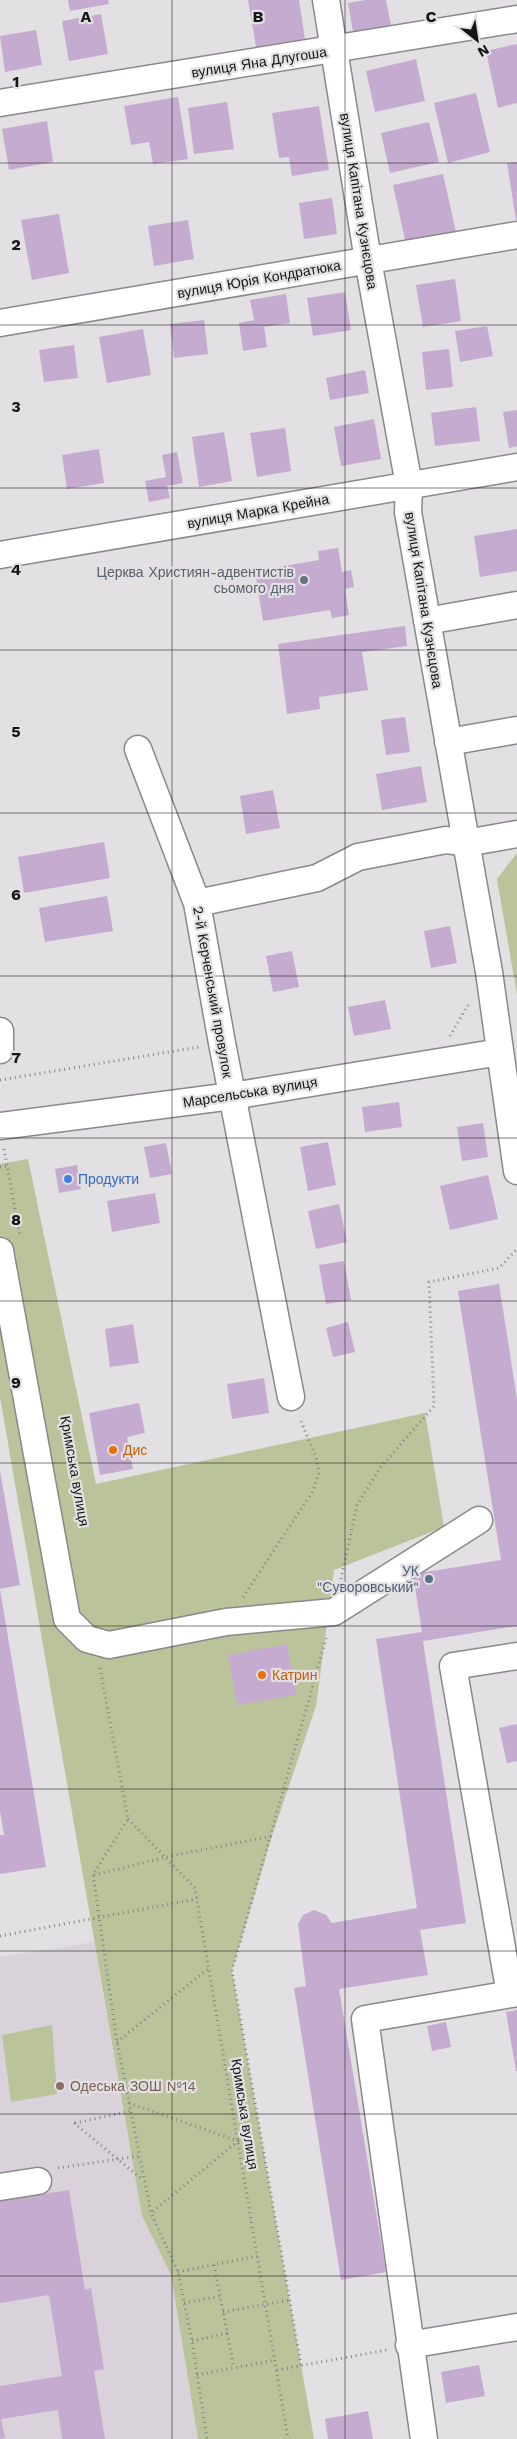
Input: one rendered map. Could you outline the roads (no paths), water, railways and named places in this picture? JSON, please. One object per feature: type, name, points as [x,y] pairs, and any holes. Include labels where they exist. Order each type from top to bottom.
[{"type":"street","name":"вулиця Капітана Кузнєцова","points":[[326,0],[368,260],[409,485],[408,512],[466,843],[517,1171]]},
{"type":"street","name":"вулиця Яна Длугоша","points":[[0,104],[517,19]]},
{"type":"street","name":"вулиця Юрія Кондратюка","points":[[0,323],[517,235]]},
{"type":"street","name":"вулиця Марка Крейна","points":[[0,555],[517,467]]},
{"type":"street","points":[[427,620],[517,605]]},
{"type":"street","points":[[448,742],[517,730]]},
{"type":"street","name":"2-й Керченський провулок","points":[[138,749],[197,904],[232,1096],[291,1397]]},
{"type":"street","points":[[197,904],[318,878],[358,857],[446,840],[466,843],[517,834]]},
{"type":"street","points":[[0,1031],[0,1050]]},
{"type":"street","name":"Марсельська вулиця","points":[[0,1126],[232,1096],[500,1052]]},
{"type":"street","points":[[11,1247],[67,1619],[82,1634],[95,1642],[109,1645],[226,1622],[334,1612],[479,1520]]},
{"type":"street","points":[[424,2439],[409,2345],[365,2019],[513,1993],[452,1666],[517,1656]]},
{"type":"street","points":[[0,2187],[44,2175]]},
{"type":"street","points":[[409,2345],[517,2327]]},
{"type":"place","name":"Церква Християн-адвентистів сьомого дня","points":[[304,580]]},
{"type":"place","name":"Продукти","points":[[68,1179]]},
{"type":"place","name":"Дис","points":[[113,1450]]},
{"type":"place","name":"УК \"Суворовський\"","points":[[429,1579]]},
{"type":"place","name":"Катрин","points":[[262,1675]]},
{"type":"place","name":"Одеська ЗОШ №14","points":[[60,2086]]}]
